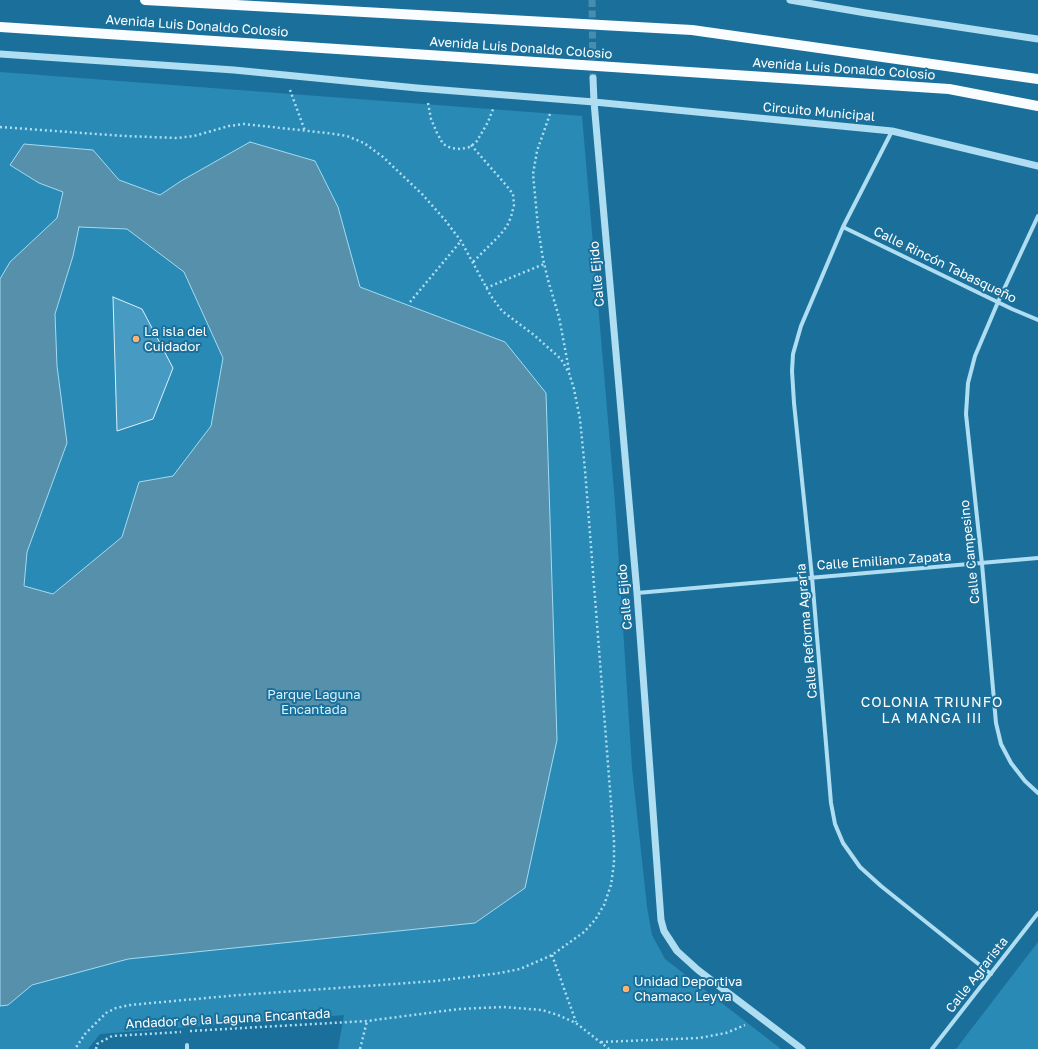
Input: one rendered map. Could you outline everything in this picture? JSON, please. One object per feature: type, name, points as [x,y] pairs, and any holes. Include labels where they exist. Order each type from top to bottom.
[{"type":"main road","name":"Avenida Luis Donaldo Colosio","points":[[145,0],[692,30],[1038,79]]},
{"type":"main road","name":"Avenida Luis Donaldo Colosio","points":[[0,27],[949,89],[1038,106]]},
{"type":"street","points":[[792,0],[1038,39]]},
{"type":"street","points":[[0,54],[226,70],[426,89],[594,102]]},
{"type":"street","name":"Calle Ejido","points":[[593,78],[637,593],[661,920],[664,931],[677,951],[802,1049]]},
{"type":"street","name":"Circuito Municipal","points":[[594,102],[892,131],[1038,166]]},
{"type":"street","name":"Calle Reforma Agraria","points":[[892,131],[843,227],[801,326],[793,354],[792,371],[794,403],[812,577],[831,803],[835,824],[840,838],[851,855],[870,876],[991,974]]},
{"type":"street","name":"Calle Campesino","points":[[1038,216],[975,356],[968,383],[967,399],[968,432],[982,564],[994,712],[1001,744],[1011,763],[1025,781],[1038,793]]},
{"type":"street","name":"Calle Rincón Tabasqueño","points":[[843,227],[1038,320]]},
{"type":"street","name":"Calle Emiliano Zapata","points":[[637,593],[1038,558]]},
{"type":"street","name":"Calle Agrarista","points":[[932,1049],[1038,913]]},
{"type":"path","points":[[285,75],[305,131]]},
{"type":"path","points":[[426,89],[431,119],[436,133],[443,144],[451,148],[461,149],[471,145],[477,140],[488,122],[497,95]]},
{"type":"path","points":[[75,1049],[85,1034],[106,1012],[130,1005],[239,995],[436,981],[520,969],[552,955],[584,932],[595,920],[604,905],[611,885],[614,863],[614,841],[585,470],[580,419],[569,373],[559,317],[544,264],[538,227],[534,174],[537,151],[550,113],[561,100]]},
{"type":"path","points":[[0,127],[124,136],[177,138],[194,136],[229,126],[244,124],[347,136],[364,143],[384,157],[422,194],[461,241],[486,288],[502,311],[550,348],[561,359],[569,373]]},
{"type":"path","points":[[471,145],[513,194],[514,205],[507,226],[473,262]]},
{"type":"path","points":[[410,302],[461,241]]},
{"type":"path","points":[[486,288],[544,264]]},
{"type":"path","points":[[552,955],[576,1023]]},
{"type":"path","points":[[360,1049],[367,1021],[459,1009],[503,1007],[542,1010],[558,1014],[576,1023],[609,1049]]},
{"type":"path","points":[[601,1042],[699,1038],[714,1036],[737,1030],[759,1016]]},
{"type":"path","name":"Andador de la Laguna Encantada","points":[[96,1049],[97,1044],[112,1036],[367,1021]]},
{"type":"green space","name":"Parque Laguna Encantada","points":[[0,72],[582,116],[615,503],[632,768],[647,907],[652,935],[665,959],[781,1049],[338,1049],[344,1015],[100,1034],[88,1049],[0,1049]]},
{"type":"green space","points":[[1038,942],[1038,1049],[956,1049]]},
{"type":"shaded area","points":[[250,142],[315,161],[338,207],[360,287],[505,342],[546,393],[557,740],[525,888],[475,923],[128,959],[32,985],[8,1005],[0,1006],[0,279],[10,262],[57,218],[63,192],[39,183],[10,165],[24,144],[93,150],[119,180],[160,195],[181,181]],"holes":[[[79,227],[127,229],[184,272],[223,358],[211,426],[173,476],[139,482],[122,537],[53,594],[24,586],[27,552],[67,443],[57,366],[55,314],[73,256]]]},
{"type":"building","name":"La isla del Cuidador","points":[[113,297],[142,309],[173,368],[153,419],[117,431]]},
{"type":"tunnel","points":[[592,0],[593,78]]},
{"type":"place","name":"La isla del Cuidador","points":[[136,339]]},
{"type":"place","name":"Unidad Deportiva Chamaco Leyva","points":[[626,989]]},
{"type":"district","name":"COLONIA TRIUNFO LA MANGA III","points":[[932,712]]}]
